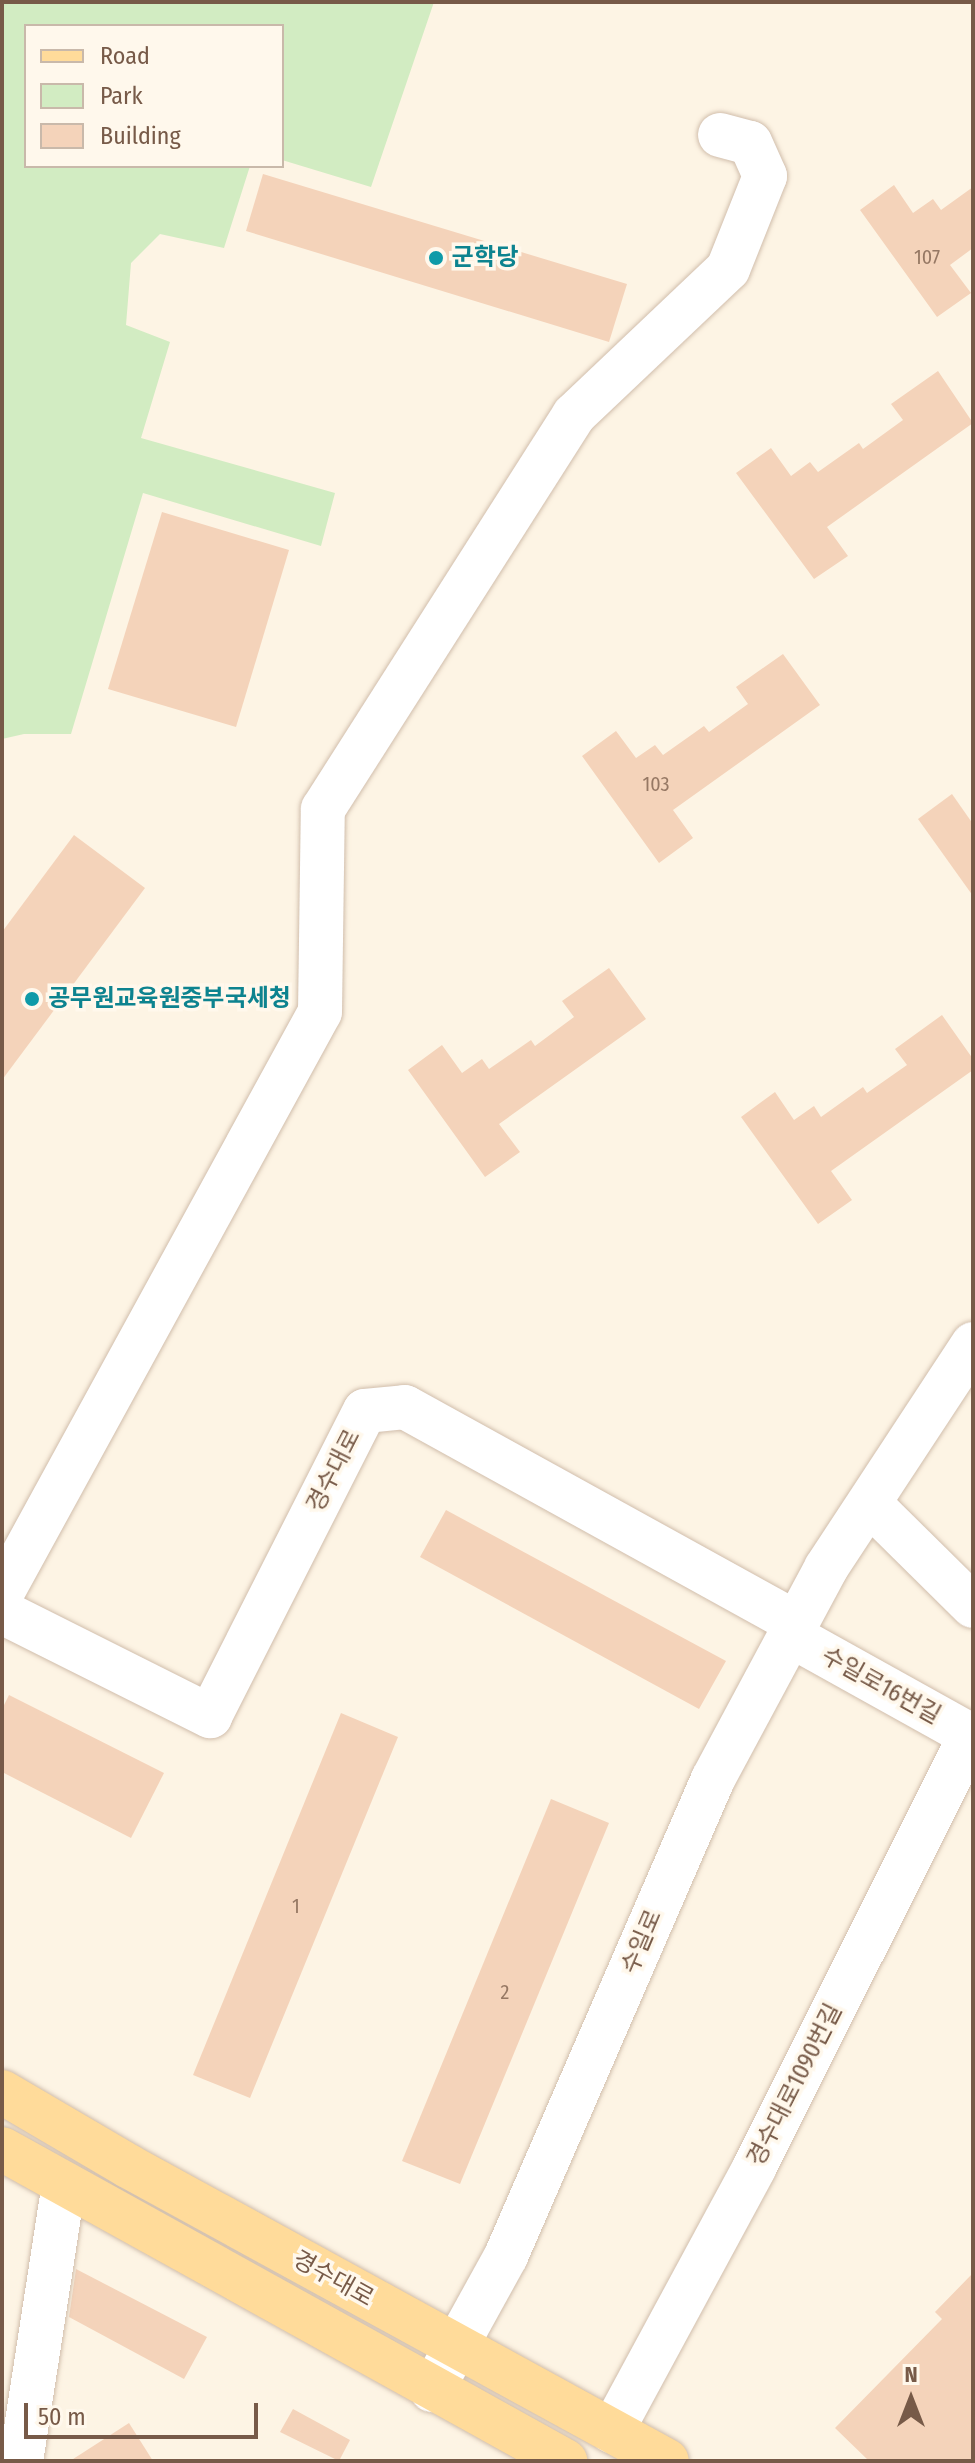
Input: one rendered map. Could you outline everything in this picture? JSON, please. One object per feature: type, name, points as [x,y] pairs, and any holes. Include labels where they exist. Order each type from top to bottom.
[{"type":"main road","name":"경수대로","points":[[2,2092],[128,2166],[667,2461]]},
{"type":"main road","name":"경수대로","points":[[2,2149],[565,2461]]},
{"type":"street","points":[[2,1593],[320,1012],[323,809],[574,415],[728,269],[765,176],[750,143],[720,135]]},
{"type":"street","name":"수일로","points":[[432,2390],[506,2256],[713,1779],[826,1568],[973,1344]]},
{"type":"street","name":"경수대로","points":[[2,1612],[210,1716],[365,1411],[405,1407],[793,1629]]},
{"type":"street","points":[[870,1504],[973,1606]]},
{"type":"street","name":"수일로16번길","points":[[793,1629],[972,1736]]},
{"type":"street","name":"경수대로1090번길","points":[[612,2431],[754,2168],[972,1736]]},
{"type":"street","points":[[21,2461],[64,2184]]},
{"type":"green space","points":[[2,2],[434,2],[371,187],[284,161],[284,24],[24,24],[24,168],[249,168],[224,248],[160,234],[131,263],[126,325],[170,342],[141,438],[335,493],[321,546],[143,493],[71,734],[24,734],[2,739]]},
{"type":"building","name":"군학당","points":[[263,174],[627,284],[609,342],[246,231]]},
{"type":"building","points":[[894,185],[913,213],[933,199],[941,210],[973,187],[973,248],[950,265],[971,293],[937,317],[860,210]]},
{"type":"building","points":[[938,371],[973,423],[827,527],[848,556],[814,579],[736,473],[771,448],[791,476],[810,462],[818,472],[859,443],[863,449],[903,420],[891,404]]},
{"type":"building","points":[[162,512],[289,550],[236,727],[108,689]]},
{"type":"building","points":[[783,654],[820,705],[673,810],[693,838],[659,863],[582,756],[616,731],[636,758],[655,745],[663,755],[704,726],[709,732],[748,704],[736,687]]},
{"type":"building","points":[[952,794],[973,824],[973,896],[918,819]]},
{"type":"building","name":"공무원교육원중부국세청","points":[[74,835],[145,888],[2,1080],[2,932]]},
{"type":"building","points":[[609,968],[646,1019],[499,1124],[520,1152],[485,1177],[408,1070],[442,1045],[462,1073],[482,1059],[489,1069],[531,1040],[535,1046],[574,1017],[562,1001]]},
{"type":"building","points":[[942,1015],[973,1059],[973,1070],[831,1171],[852,1200],[818,1224],[741,1117],[775,1092],[794,1120],[814,1106],[821,1117],[863,1087],[867,1093],[907,1065],[895,1049]]},
{"type":"building","points":[[446,1510],[726,1661],[699,1709],[420,1557]]},
{"type":"building","points":[[9,1695],[164,1773],[131,1838],[2,1772],[2,1709]]},
{"type":"building","points":[[341,1713],[398,1737],[250,2098],[193,2075]]},
{"type":"building","points":[[551,1799],[609,1823],[460,2184],[402,2161]]},
{"type":"building","points":[[76,2269],[207,2337],[184,2379],[69,2317]]},
{"type":"building","points":[[973,2273],[973,2461],[869,2461],[835,2428],[942,2319],[935,2312]]},
{"type":"building","points":[[293,2409],[350,2440],[339,2461],[280,2432]]},
{"type":"building","points":[[129,2423],[153,2461],[70,2461]]},
{"type":"place","name":"군학당","points":[[436,258]]},
{"type":"place","name":"공무원교육원중부국세청","points":[[32,999]]}]
